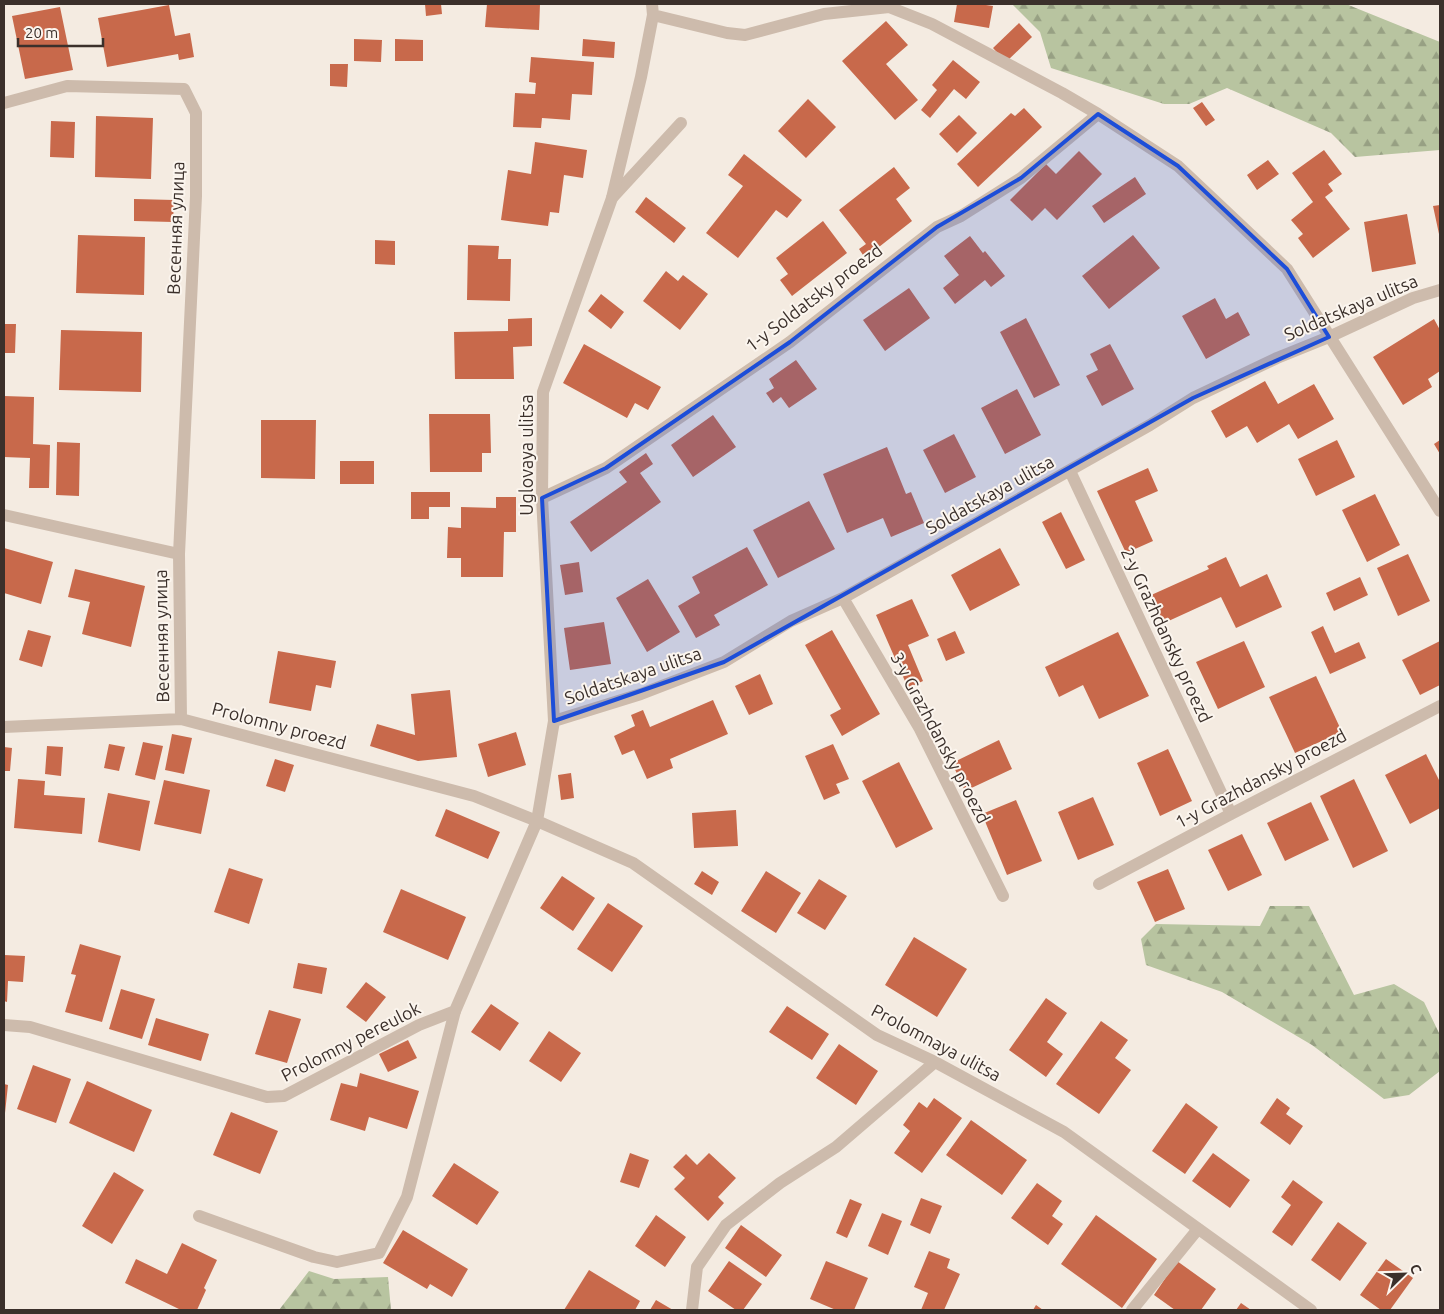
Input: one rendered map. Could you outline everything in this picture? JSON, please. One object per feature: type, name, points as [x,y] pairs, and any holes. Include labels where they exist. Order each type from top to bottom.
[{"type":"street","name":"Uglovaya ulitsa","points":[[537,820],[554,721],[542,498],[543,392],[612,198],[641,77],[652,9],[727,33],[745,35],[824,14],[889,7],[932,24],[1062,92],[1098,114]]},
{"type":"street","name":"Весенняя улица","points":[[4,104],[66,86],[184,89],[196,113],[196,196],[179,554],[181,719]]},
{"type":"street","points":[[1098,114],[1178,166],[1288,270],[1440,512]]},
{"type":"street","name":"1-y Soldatsky proezd","points":[[542,498],[606,468],[790,342],[930,231],[977,207],[1021,178],[1098,114]]},
{"type":"street","points":[[612,198],[681,123]]},
{"type":"street","name":"Soldatskaya ulitsa","points":[[554,721],[641,694],[724,662],[791,621],[843,598],[1070,471],[1193,398],[1277,358],[1329,338],[1413,298],[1440,290]]},
{"type":"street","name":"2-y Grazhdansky proezd","points":[[1070,471],[1231,814]]},
{"type":"street","name":"Весенняя улица","points":[[4,515],[179,554]]},
{"type":"street","name":"3-y Grazhdansky proezd","points":[[843,598],[920,729],[1003,896]]},
{"type":"street","name":"1-y Grazhdansky proezd","points":[[1098,884],[1440,706]]},
{"type":"street","name":"Prolomny proezd","points":[[4,728],[181,719],[474,796],[537,820]]},
{"type":"street","points":[[199,1216],[314,1257],[337,1262],[379,1252],[407,1197],[455,1011],[537,820]]},
{"type":"street","name":"Prolomnaya ulitsa","points":[[537,820],[633,863],[877,1035],[934,1062],[1064,1132],[1311,1310]]},
{"type":"street","name":"Prolomny pereulok","points":[[4,1025],[30,1027],[267,1097],[284,1096],[419,1025],[455,1011]]},
{"type":"street","points":[[692,1310],[697,1267],[726,1225],[780,1183],[836,1147],[934,1062]]},
{"type":"street","points":[[1132,1310],[1198,1229]]},
{"type":"highlighted area","points":[[1098,114],[1178,166],[1287,269],[1329,337],[1193,398],[724,662],[554,721],[542,498],[606,468],[790,342],[937,227],[1021,178]]},
{"type":"green space","points":[[1012,4],[1346,4],[1440,42],[1440,150],[1355,157],[1331,133],[1227,88],[1189,104],[1164,104],[1051,68],[1040,32]]},
{"type":"green space","points":[[1270,906],[1309,906],[1354,995],[1394,984],[1424,1002],[1440,1035],[1440,1071],[1409,1095],[1384,1099],[1312,1045],[1222,992],[1146,965],[1141,939],[1156,924],[1260,926]]},
{"type":"green space","points":[[309,1271],[334,1279],[388,1277],[391,1310],[279,1310]]},
{"type":"building","points":[[425,4],[441,4],[442,14],[426,16]]},
{"type":"building","points":[[487,4],[540,4],[539,30],[485,27]]},
{"type":"building","points":[[957,4],[993,6],[989,28],[954,22]]},
{"type":"building","points":[[169,5],[175,36],[190,33],[194,57],[179,60],[178,54],[107,67],[98,18]]},
{"type":"building","points":[[60,7],[73,70],[25,79],[12,16]]},
{"type":"building","points":[[886,21],[908,45],[886,64],[918,100],[895,120],[842,61]]},
{"type":"building","points":[[1019,23],[1032,37],[1006,62],[993,48]]},
{"type":"building","points":[[354,39],[382,40],[381,62],[354,61]]},
{"type":"building","points":[[395,39],[423,40],[423,61],[395,61]]},
{"type":"building","points":[[583,39],[615,42],[614,58],[582,56]]},
{"type":"building","points":[[531,57],[594,62],[592,95],[572,94],[570,120],[542,118],[541,128],[513,127],[515,93],[535,94],[536,83],[529,82]]},
{"type":"building","points":[[953,60],[980,82],[966,99],[954,89],[930,118],[921,110],[937,90],[932,85]]},
{"type":"building","points":[[330,64],[348,64],[347,87],[330,86]]},
{"type":"building","points":[[808,99],[836,127],[806,158],[778,131]]},
{"type":"building","points":[[1202,102],[1215,120],[1206,126],[1193,108]]},
{"type":"building","points":[[1024,108],[1042,127],[978,187],[957,164],[1011,113],[1015,116]]},
{"type":"building","points":[[959,115],[977,133],[957,153],[939,134]]},
{"type":"building","points":[[96,116],[153,118],[151,179],[95,177]]},
{"type":"building","points":[[51,121],[75,122],[74,158],[50,157]]},
{"type":"building","points":[[535,142],[587,150],[583,178],[564,175],[559,213],[550,212],[548,226],[501,220],[508,170],[531,174]]},
{"type":"building","points":[[1324,150],[1342,174],[1328,184],[1333,191],[1325,197],[1350,229],[1313,258],[1298,238],[1303,234],[1291,220],[1313,202],[1292,173]]},
{"type":"building","points":[[1079,151],[1102,174],[1057,220],[1045,208],[1032,221],[1010,200],[1046,164],[1056,174]]},
{"type":"building","points":[[744,154],[802,200],[787,218],[776,210],[738,258],[706,233],[743,186],[728,175]]},
{"type":"building","points":[[1268,160],[1279,174],[1257,190],[1247,175]]},
{"type":"building","points":[[894,167],[910,188],[896,199],[912,221],[865,258],[859,249],[866,244],[839,210]]},
{"type":"building","points":[[1135,177],[1146,194],[1104,223],[1092,206]]},
{"type":"building","points":[[646,197],[686,228],[674,243],[635,212]]},
{"type":"building","points":[[134,199],[174,200],[173,222],[134,221]]},
{"type":"building","points":[[1440,205],[1440,234],[1439,234],[1433,206]]},
{"type":"building","points":[[1407,214],[1416,264],[1372,272],[1364,222]]},
{"type":"building","points":[[823,221],[847,253],[792,296],[780,280],[788,274],[776,258]]},
{"type":"building","points":[[78,235],[145,237],[144,295],[76,293]]},
{"type":"building","points":[[1133,235],[1160,268],[1109,309],[1082,276]]},
{"type":"building","points":[[970,236],[1005,276],[991,287],[985,280],[955,304],[943,288],[959,275],[944,256]]},
{"type":"building","points":[[375,240],[395,241],[395,265],[375,264]]},
{"type":"building","points":[[468,245],[499,246],[498,259],[511,259],[510,301],[467,300]]},
{"type":"building","points":[[666,271],[678,281],[683,275],[708,294],[680,330],[643,301]]},
{"type":"building","points":[[909,288],[930,318],[885,351],[863,320]]},
{"type":"building","points":[[601,294],[624,312],[611,329],[588,311]]},
{"type":"building","points":[[1215,298],[1226,319],[1238,312],[1250,335],[1206,359],[1182,316]]},
{"type":"building","points":[[532,318],[532,346],[513,347],[514,379],[455,379],[454,332],[508,331],[508,319]]},
{"type":"building","points":[[1026,318],[1060,385],[1034,398],[1000,332]]},
{"type":"building","points":[[1434,319],[1440,330],[1440,371],[1428,379],[1432,387],[1403,405],[1373,357]]},
{"type":"building","points":[[4,324],[16,324],[15,353],[4,353]]},
{"type":"building","points":[[61,330],[142,332],[141,392],[59,390]]},
{"type":"building","points":[[584,344],[661,387],[648,410],[635,403],[627,418],[563,383]]},
{"type":"building","points":[[1110,344],[1134,389],[1102,406],[1086,376],[1098,370],[1090,354]]},
{"type":"building","points":[[796,360],[817,389],[789,408],[781,397],[773,403],[766,393],[774,388],[769,379]]},
{"type":"building","points":[[1265,381],[1278,404],[1314,384],[1334,419],[1298,439],[1289,424],[1257,443],[1247,426],[1226,438],[1211,411]]},
{"type":"building","points":[[1017,389],[1041,435],[1005,454],[981,408]]},
{"type":"building","points":[[4,396],[34,397],[33,444],[50,445],[49,488],[29,488],[30,458],[4,457]]},
{"type":"building","points":[[429,414],[490,414],[491,453],[482,453],[482,472],[430,472]]},
{"type":"building","points":[[713,415],[736,447],[693,477],[671,445]]},
{"type":"building","points":[[261,420],[316,420],[315,479],[261,478]]},
{"type":"building","points":[[954,434],[976,477],[945,493],[923,450]]},
{"type":"building","points":[[1337,440],[1355,477],[1316,496],[1298,459]]},
{"type":"building","points":[[1440,440],[1440,454],[1434,444]]},
{"type":"building","points":[[57,442],[80,443],[79,496],[56,495]]},
{"type":"building","points":[[887,447],[906,494],[911,492],[924,523],[891,537],[883,518],[847,533],[823,474]]},
{"type":"building","points":[[646,453],[653,464],[640,473],[661,502],[591,552],[570,522],[627,482],[619,472]]},
{"type":"building","points":[[340,461],[374,461],[374,484],[340,484]]},
{"type":"building","points":[[1148,468],[1158,491],[1135,501],[1153,541],[1126,553],[1097,491]]},
{"type":"building","points":[[411,492],[450,492],[450,507],[429,507],[429,519],[411,519]]},
{"type":"building","points":[[1375,494],[1400,545],[1367,562],[1342,510]]},
{"type":"building","points":[[496,497],[516,497],[516,532],[504,532],[503,577],[461,577],[461,558],[447,558],[448,527],[461,528],[461,507],[496,508]]},
{"type":"building","points":[[809,501],[835,549],[778,578],[753,530]]},
{"type":"building","points":[[1061,512],[1085,560],[1066,569],[1042,522]]},
{"type":"building","points":[[747,547],[768,585],[714,615],[720,625],[696,638],[678,606],[700,593],[692,577]]},
{"type":"building","points":[[4,548],[53,562],[41,604],[4,593]]},
{"type":"building","points":[[1000,548],[1020,585],[970,611],[951,575]]},
{"type":"building","points":[[1408,554],[1430,601],[1398,616],[1377,568]]},
{"type":"building","points":[[1226,557],[1240,587],[1267,574],[1282,607],[1236,628],[1221,597],[1162,624],[1149,596],[1209,569],[1207,566]]},
{"type":"building","points":[[579,562],[583,592],[565,595],[560,565]]},
{"type":"building","points":[[75,569],[145,586],[131,647],[82,634],[90,602],[68,597]]},
{"type":"building","points":[[1360,577],[1368,595],[1334,611],[1326,593]]},
{"type":"building","points":[[648,579],[680,632],[647,652],[616,598]]},
{"type":"building","points":[[912,599],[929,636],[908,645],[923,681],[908,688],[876,615]]},
{"type":"building","points":[[604,622],[611,664],[570,670],[564,628]]},
{"type":"building","points":[[1323,626],[1335,653],[1359,642],[1366,658],[1330,674],[1311,632]]},
{"type":"building","points":[[28,630],[51,636],[42,667],[19,660]]},
{"type":"building","points":[[832,630],[880,714],[842,736],[830,715],[841,709],[805,645]]},
{"type":"building","points":[[955,631],[965,653],[946,661],[937,639]]},
{"type":"building","points":[[1118,632],[1149,696],[1099,719],[1083,685],[1059,697],[1045,667]]},
{"type":"building","points":[[1244,641],[1265,687],[1218,709],[1196,662]]},
{"type":"building","points":[[1440,641],[1440,685],[1420,695],[1402,660]]},
{"type":"building","points":[[278,651],[336,661],[331,688],[316,685],[311,711],[269,703]]},
{"type":"building","points":[[760,674],[773,704],[749,715],[735,686]]},
{"type":"building","points":[[1316,676],[1342,732],[1295,753],[1269,697]]},
{"type":"building","points":[[450,690],[457,757],[418,761],[370,746],[377,724],[415,735],[411,694]]},
{"type":"building","points":[[713,700],[728,734],[670,759],[673,768],[647,779],[634,750],[622,755],[614,736],[635,726],[631,715],[643,710],[650,727]]},
{"type":"building","points":[[516,732],[526,765],[488,777],[478,744]]},
{"type":"building","points":[[172,734],[192,738],[184,774],[165,770]]},
{"type":"building","points":[[999,740],[1012,769],[965,791],[952,763]]},
{"type":"building","points":[[143,742],[163,746],[155,780],[135,775]]},
{"type":"building","points":[[109,744],[125,747],[119,771],[104,768]]},
{"type":"building","points":[[833,744],[849,779],[836,784],[840,793],[824,800],[805,756]]},
{"type":"building","points":[[47,746],[63,747],[61,776],[45,774]]},
{"type":"building","points":[[4,747],[12,748],[10,771],[4,771]]},
{"type":"building","points":[[1168,749],[1192,801],[1160,816],[1137,763]]},
{"type":"building","points":[[1426,754],[1440,782],[1440,808],[1410,824],[1385,775]]},
{"type":"building","points":[[275,759],[294,765],[285,792],[266,786]]},
{"type":"building","points":[[899,762],[933,829],[896,848],[862,781]]},
{"type":"building","points":[[571,773],[574,798],[561,800],[558,775]]},
{"type":"building","points":[[18,779],[45,781],[44,795],[85,798],[82,834],[14,828]]},
{"type":"building","points":[[1354,779],[1388,851],[1353,868],[1320,796]]},
{"type":"building","points":[[164,780],[210,790],[201,834],[154,824]]},
{"type":"building","points":[[108,793],[150,801],[140,851],[98,842]]},
{"type":"building","points":[[1093,797],[1114,845],[1078,860],[1058,812]]},
{"type":"building","points":[[1016,800],[1042,861],[1007,875],[982,814]]},
{"type":"building","points":[[1311,802],[1329,840],[1285,861],[1267,823]]},
{"type":"building","points":[[446,809],[500,832],[488,859],[435,836]]},
{"type":"building","points":[[736,810],[738,846],[694,848],[692,813]]},
{"type":"building","points":[[1242,834],[1262,875],[1228,891],[1208,850]]},
{"type":"building","points":[[229,868],[263,879],[249,924],[214,912]]},
{"type":"building","points":[[1168,869],[1185,909],[1155,922],[1137,882]]},
{"type":"building","points":[[702,871],[719,882],[712,895],[694,884]]},
{"type":"building","points":[[766,871],[801,893],[776,933],[741,911]]},
{"type":"building","points":[[562,876],[595,898],[573,931],[540,908]]},
{"type":"building","points":[[819,879],[847,896],[825,930],[797,913]]},
{"type":"building","points":[[401,889],[466,917],[448,960],[383,932]]},
{"type":"building","points":[[608,903],[643,926],[612,972],[577,949]]},
{"type":"building","points":[[914,937],[967,969],[937,1017],[885,985]]},
{"type":"building","points":[[80,944],[121,956],[102,1022],[65,1012],[76,975],[71,974]]},
{"type":"building","points":[[4,955],[25,956],[23,982],[8,981],[7,1002],[4,1001]]},
{"type":"building","points":[[298,963],[327,968],[322,994],[293,988]]},
{"type":"building","points":[[366,982],[386,997],[366,1022],[346,1007]]},
{"type":"building","points":[[121,989],[155,999],[142,1039],[109,1029]]},
{"type":"building","points":[[1046,998],[1067,1013],[1047,1042],[1063,1054],[1046,1077],[1009,1050]]},
{"type":"building","points":[[491,1004],[519,1023],[500,1051],[471,1032]]},
{"type":"building","points":[[787,1006],[829,1034],[812,1060],[769,1032]]},
{"type":"building","points":[[269,1010],[301,1019],[287,1063],[255,1054]]},
{"type":"building","points":[[156,1018],[209,1034],[201,1061],[148,1045]]},
{"type":"building","points":[[1101,1021],[1128,1040],[1115,1058],[1131,1070],[1099,1114],[1056,1084]]},
{"type":"building","points":[[549,1031],[581,1053],[561,1082],[529,1061]]},
{"type":"building","points":[[408,1040],[417,1058],[388,1072],[379,1054]]},
{"type":"building","points":[[839,1044],[878,1071],[856,1105],[816,1078]]},
{"type":"building","points":[[33,1065],[71,1079],[56,1123],[17,1109]]},
{"type":"building","points":[[360,1073],[419,1091],[407,1129],[369,1117],[365,1131],[330,1120],[341,1083],[357,1087]]},
{"type":"building","points":[[87,1081],[152,1110],[134,1152],[69,1123]]},
{"type":"building","points":[[4,1084],[8,1085],[5,1113],[4,1113]]},
{"type":"building","points":[[934,1098],[962,1118],[922,1173],[894,1153],[910,1131],[903,1125],[919,1102],[927,1108]]},
{"type":"building","points":[[1277,1098],[1290,1108],[1286,1114],[1303,1126],[1290,1145],[1260,1123]]},
{"type":"building","points":[[1186,1103],[1218,1127],[1185,1174],[1152,1151]]},
{"type":"building","points":[[231,1112],[278,1131],[260,1174],[213,1155]]},
{"type":"building","points":[[971,1120],[1027,1160],[1002,1195],[946,1155]]},
{"type":"building","points":[[630,1153],[649,1160],[639,1188],[620,1182]]},
{"type":"building","points":[[709,1153],[736,1178],[718,1197],[724,1203],[708,1221],[674,1189],[685,1178],[673,1167],[686,1154],[697,1165]]},
{"type":"building","points":[[1213,1153],[1250,1180],[1230,1208],[1192,1181]]},
{"type":"building","points":[[454,1163],[499,1192],[477,1225],[432,1196]]},
{"type":"building","points":[[114,1172],[144,1190],[112,1244],[82,1226]]},
{"type":"building","points":[[1293,1180],[1323,1202],[1292,1246],[1272,1232],[1291,1205],[1281,1197]]},
{"type":"building","points":[[1037,1183],[1062,1201],[1052,1216],[1063,1224],[1048,1245],[1011,1218]]},
{"type":"building","points":[[921,1198],[942,1206],[930,1234],[910,1225]]},
{"type":"building","points":[[850,1199],[862,1204],[847,1238],[836,1233]]},
{"type":"building","points":[[882,1213],[902,1221],[888,1255],[868,1246]]},
{"type":"building","points":[[656,1215],[686,1237],[665,1267],[635,1246]]},
{"type":"building","points":[[1096,1215],[1157,1259],[1122,1308],[1061,1264]]},
{"type":"building","points":[[1338,1222],[1367,1243],[1340,1281],[1311,1260]]},
{"type":"building","points":[[741,1225],[782,1255],[766,1277],[725,1248]]},
{"type":"building","points":[[403,1230],[468,1269],[452,1297],[430,1284],[427,1289],[383,1263]]},
{"type":"building","points":[[182,1243],[217,1260],[204,1288],[206,1290],[197,1310],[181,1310],[125,1283],[136,1259],[167,1274]]},
{"type":"building","points":[[929,1251],[950,1259],[947,1268],[960,1274],[944,1310],[921,1310],[928,1293],[914,1287]]},
{"type":"building","points":[[1386,1259],[1413,1278],[1390,1310],[1381,1310],[1360,1295]]},
{"type":"building","points":[[729,1261],[762,1284],[743,1310],[736,1310],[708,1291]]},
{"type":"building","points":[[826,1261],[868,1278],[854,1310],[836,1310],[810,1299]]},
{"type":"building","points":[[1177,1261],[1216,1289],[1201,1310],[1175,1310],[1154,1295]]},
{"type":"building","points":[[589,1270],[640,1301],[635,1310],[564,1310]]},
{"type":"building","points":[[656,1300],[673,1310],[650,1310]]},
{"type":"building","points":[[1241,1303],[1251,1310],[1236,1310]]},
{"type":"building","points":[[1036,1305],[1043,1310],[1033,1310]]}]
